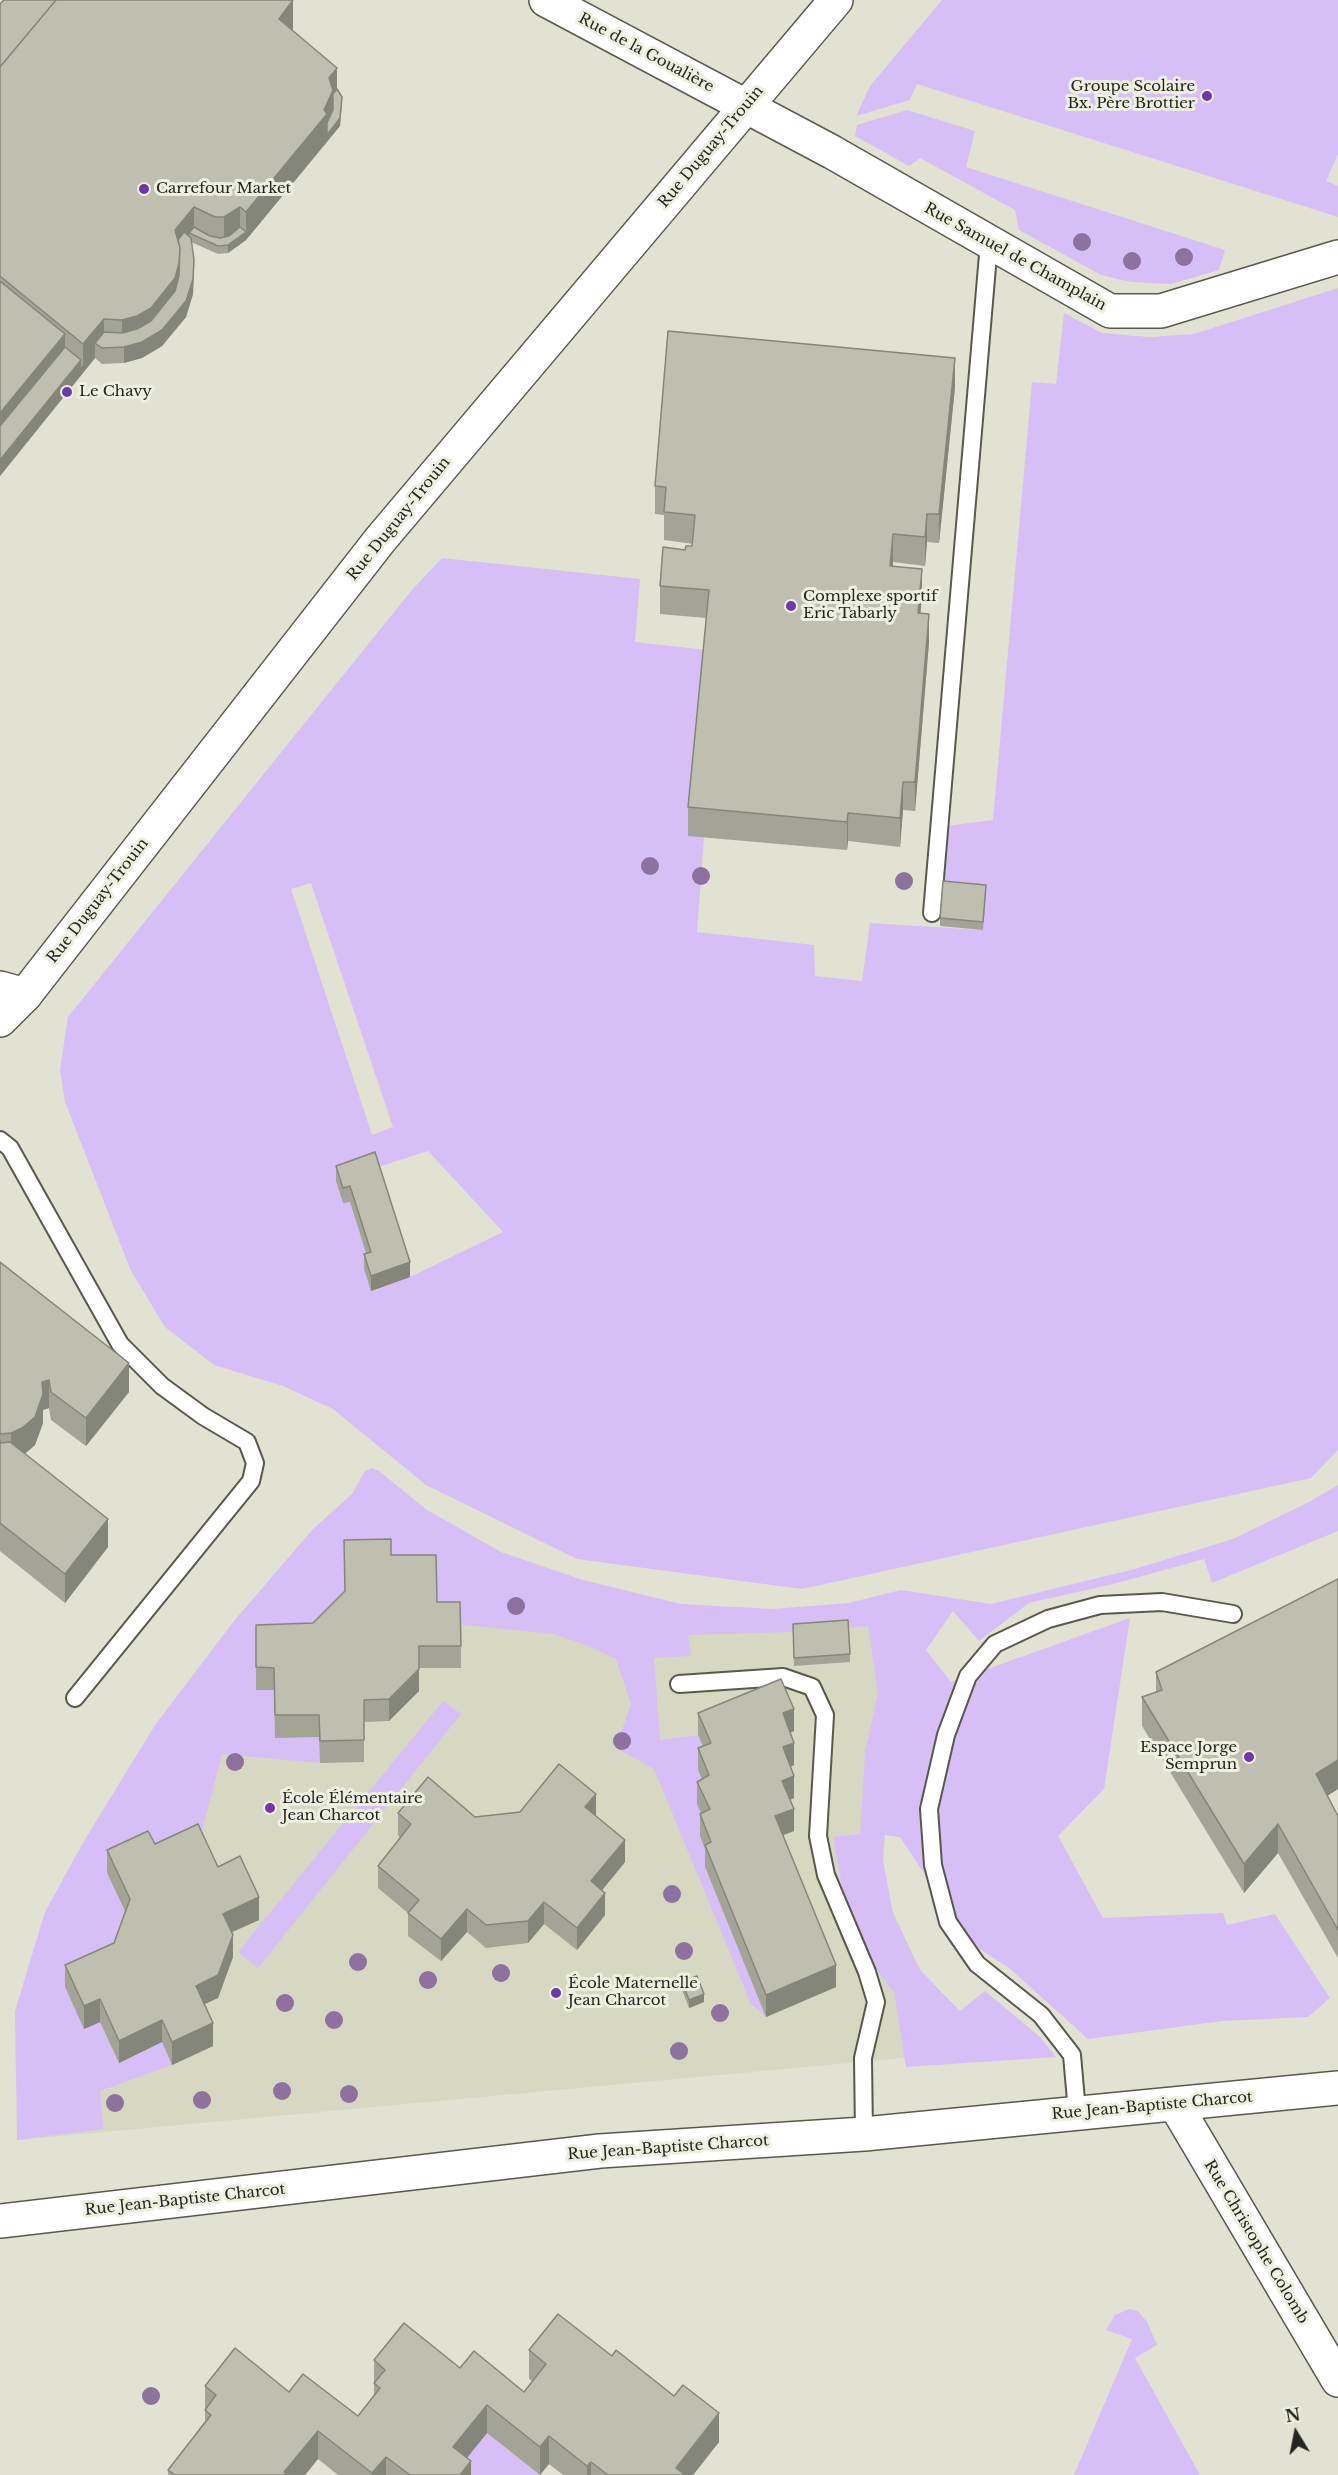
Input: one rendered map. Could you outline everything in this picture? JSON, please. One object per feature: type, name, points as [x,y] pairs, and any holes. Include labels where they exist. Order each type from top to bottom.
[{"type":"street","name":"Rue de la Goualière","points":[[546,0],[745,106]]},
{"type":"street","name":"Rue Duguay-Trouin","points":[[810,29],[831,0]]},
{"type":"street","name":"Rue Duguay-Trouin","points":[[0,1020],[12,992],[380,540],[836,0]]},
{"type":"street","name":"Rue Samuel de Champlain","points":[[745,106],[1110,311],[1161,311],[1338,258]]},
{"type":"street","name":"Rue Jean-Baptiste Charcot","points":[[0,2221],[600,2151],[864,2134],[1338,2088]]},
{"type":"street","name":"Rue Christophe Colomb","points":[[1175,2104],[1338,2380]]},
{"type":"lane","points":[[932,914],[989,243]]},
{"type":"lane","points":[[0,1140],[10,1148],[120,1344],[162,1386],[203,1416],[247,1442],[255,1463],[251,1481],[75,1698]]},
{"type":"lane","points":[[1077,2112],[1072,2055],[1041,2015],[977,1964],[948,1922],[933,1865],[930,1809],[946,1735],[968,1676],[995,1644],[1048,1619],[1100,1605],[1162,1602],[1233,1614]]},
{"type":"lane","points":[[679,1684],[783,1677],[812,1687],[825,1715],[818,1836],[826,1875],[867,1972],[876,2002],[862,2058],[864,2134]]},
{"type":"shaded area","name":"Groupe Scolaire Bx. Père Brottier","points":[[942,0],[1338,0],[1338,154],[1326,181],[1338,186],[1338,217],[917,84],[910,100],[856,116],[870,86]]},
{"type":"shaded area","points":[[907,110],[975,131],[966,167],[1225,250],[1219,270],[1171,284],[1131,282],[1101,275],[1019,230],[1015,210],[920,158],[909,166],[855,136],[857,125]]},
{"type":"shaded area","points":[[1338,288],[1338,1450],[1311,1478],[802,1589],[577,1559],[426,1485],[333,1409],[283,1386],[214,1365],[165,1327],[131,1271],[65,1102],[60,1070],[68,1017],[411,591],[442,558],[640,579],[635,642],[706,650],[689,835],[704,837],[697,932],[814,945],[815,976],[862,981],[870,923],[983,930],[943,889],[946,826],[993,820],[1032,382],[1056,384],[1064,313],[1102,333],[1150,337],[1194,334]],"holes":[[[311,883],[393,1127],[372,1135],[291,889]],[[428,1151],[503,1232],[410,1277],[371,1291],[371,1268],[350,1202],[375,1168]]]},
{"type":"shaded area","points":[[372,1468],[379,1471],[427,1510],[501,1552],[583,1580],[681,1604],[773,1609],[849,1603],[901,1590],[991,1604],[1135,1569],[1233,1539],[1309,1502],[1338,1485],[1338,1531],[1212,1583],[1204,1559],[1117,1583],[1029,1603],[979,1641],[953,1611],[926,1650],[951,1682],[1130,1618],[1104,1789],[1058,1836],[1103,1918],[1223,1913],[1227,1925],[1275,1914],[1330,1998],[1308,2017],[1222,2021],[1088,2039],[1008,1967],[970,1943],[900,1837],[885,1835],[883,1860],[893,1914],[920,1970],[960,2011],[985,1991],[1040,2037],[1056,2057],[906,2067],[894,1992],[868,1958],[846,1908],[833,1837],[860,1834],[865,1753],[878,1693],[868,1626],[793,1632],[688,1635],[691,1656],[654,1658],[660,1740],[698,1735],[711,1766],[709,1798],[711,1865],[705,1867],[766,2017],[751,2004],[654,1769],[616,1748],[631,1704],[616,1659],[554,1634],[345,1613],[274,1690],[275,1737],[319,1737],[320,1763],[222,1754],[198,1847],[130,1921],[114,1966],[65,1988],[84,2028],[100,2022],[119,2063],[162,2042],[172,2065],[100,2091],[103,2129],[17,2140],[15,2011],[45,1912],[84,1841],[155,1725],[234,1621],[313,1529],[352,1494],[365,1471]]},
{"type":"shaded area","name":"École Élémentaire Jean Charcot","points":[[429,1530],[662,1622],[900,1611],[879,1881],[920,1970],[968,2020],[1011,2048],[17,2140],[23,2017],[108,1825]]},
{"type":"shaded area","points":[[443,1701],[461,1714],[258,1968],[238,1952]]},
{"type":"shaded area","points":[[1129,2309],[1138,2311],[1147,2322],[1157,2345],[1135,2358],[1200,2475],[1074,2475],[1132,2339],[1106,2330],[1115,2315]]},
{"type":"shaded area","points":[[487,2433],[540,2475],[453,2475]]},
{"type":"building","points":[[4,0],[56,0],[0,67],[0,4]]},
{"type":"building","name":"Carrefour Market","points":[[56,0],[293,0],[279,19],[337,68],[329,78],[333,90],[324,110],[327,114],[246,212],[240,207],[224,217],[215,217],[194,207],[175,230],[180,248],[175,278],[151,308],[137,316],[122,320],[104,319],[83,344],[0,276],[0,67]]},
{"type":"building","points":[[337,89],[342,97],[340,118],[327,135],[327,123],[333,110],[333,94]]},
{"type":"building","points":[[194,227],[210,236],[220,238],[229,236],[240,227],[246,232],[228,245],[218,246],[189,233]]},
{"type":"building","points":[[184,232],[191,238],[194,260],[193,279],[186,301],[162,330],[142,342],[124,347],[102,348],[95,343],[104,332],[122,333],[137,329],[151,321],[175,291],[179,276],[178,240]]},
{"type":"building","points":[[0,281],[65,334],[0,413]]},
{"type":"building","name":"Complexe sportif Eric Tabarly","points":[[668,331],[955,358],[939,514],[927,514],[925,537],[893,534],[890,566],[922,569],[918,613],[929,614],[915,782],[903,782],[900,818],[848,813],[847,822],[688,807],[709,590],[660,586],[663,547],[685,550],[686,546],[692,546],[695,515],[664,512],[666,487],[655,486]]},
{"type":"building","points":[[65,347],[81,360],[0,460],[0,426]]},
{"type":"building","points":[[943,881],[986,885],[983,922],[940,918]]},
{"type":"building","points":[[375,1152],[410,1262],[371,1276],[364,1254],[371,1252],[350,1186],[343,1188],[336,1166]]},
{"type":"building","points":[[0,1262],[129,1363],[86,1418],[51,1392],[49,1380],[42,1382],[43,1394],[35,1417],[22,1428],[11,1433],[0,1434]]},
{"type":"building","points":[[0,1440],[1,1443],[10,1442],[108,1519],[65,1574],[0,1523]]},
{"type":"building","points":[[391,1539],[391,1555],[436,1555],[437,1602],[460,1602],[461,1646],[419,1646],[419,1669],[389,1699],[364,1700],[364,1740],[320,1741],[319,1715],[275,1715],[274,1668],[256,1667],[256,1625],[313,1623],[345,1591],[344,1540]]},
{"type":"building","name":"Espace Jorge Semprun","points":[[1338,1579],[1338,1760],[1316,1774],[1338,1816],[1338,1930],[1278,1824],[1244,1864],[1142,1697],[1162,1690],[1156,1672]]},
{"type":"building","points":[[848,1620],[850,1654],[794,1658],[793,1624]]},
{"type":"building","points":[[781,1679],[794,1709],[783,1713],[794,1743],[783,1747],[794,1776],[782,1781],[794,1809],[775,1816],[836,1965],[766,1995],[705,1845],[711,1842],[700,1814],[710,1809],[697,1782],[709,1775],[698,1748],[711,1743],[698,1713]]},
{"type":"building","points":[[559,1764],[596,1794],[585,1807],[625,1840],[591,1881],[605,1893],[577,1928],[544,1902],[528,1921],[486,1925],[467,1909],[441,1939],[408,1913],[419,1900],[378,1866],[411,1824],[398,1813],[428,1777],[475,1817],[520,1812]]},
{"type":"building","points":[[198,1824],[218,1867],[240,1856],[259,1897],[223,1914],[233,1935],[218,1975],[196,1986],[213,2023],[172,2042],[162,2020],[119,2041],[100,1999],[84,2006],[65,1965],[114,1943],[130,1899],[107,1850],[148,1831],[155,1844]]},
{"type":"building","points":[[697,1976],[704,1994],[689,2000],[682,1982]]},
{"type":"building","points":[[558,2314],[612,2356],[616,2350],[674,2396],[683,2385],[719,2413],[676,2468],[685,2475],[608,2475],[591,2462],[587,2466],[549,2436],[540,2447],[487,2405],[453,2447],[471,2461],[460,2475],[410,2475],[386,2457],[372,2473],[318,2431],[284,2472],[287,2475],[175,2475],[168,2470],[211,2415],[205,2410],[216,2395],[205,2386],[235,2348],[289,2392],[303,2374],[358,2416],[380,2388],[374,2383],[385,2370],[374,2360],[404,2323],[460,2368],[474,2351],[524,2392],[546,2364],[529,2350]]},
{"type":"place","name":"Groupe Scolaire Bx. Père Brottier","points":[[1207,96]]},
{"type":"place","name":"Carrefour Market","points":[[144,189]]},
{"type":"place","name":"Le Chavy","points":[[67,392]]},
{"type":"place","name":"Complexe sportif Eric Tabarly","points":[[791,606]]},
{"type":"place","name":"Espace Jorge Semprun","points":[[1249,1757]]},
{"type":"place","name":"École Élémentaire Jean Charcot","points":[[270,1808]]},
{"type":"place","name":"École Maternelle Jean Charcot","points":[[556,1993]]}]
